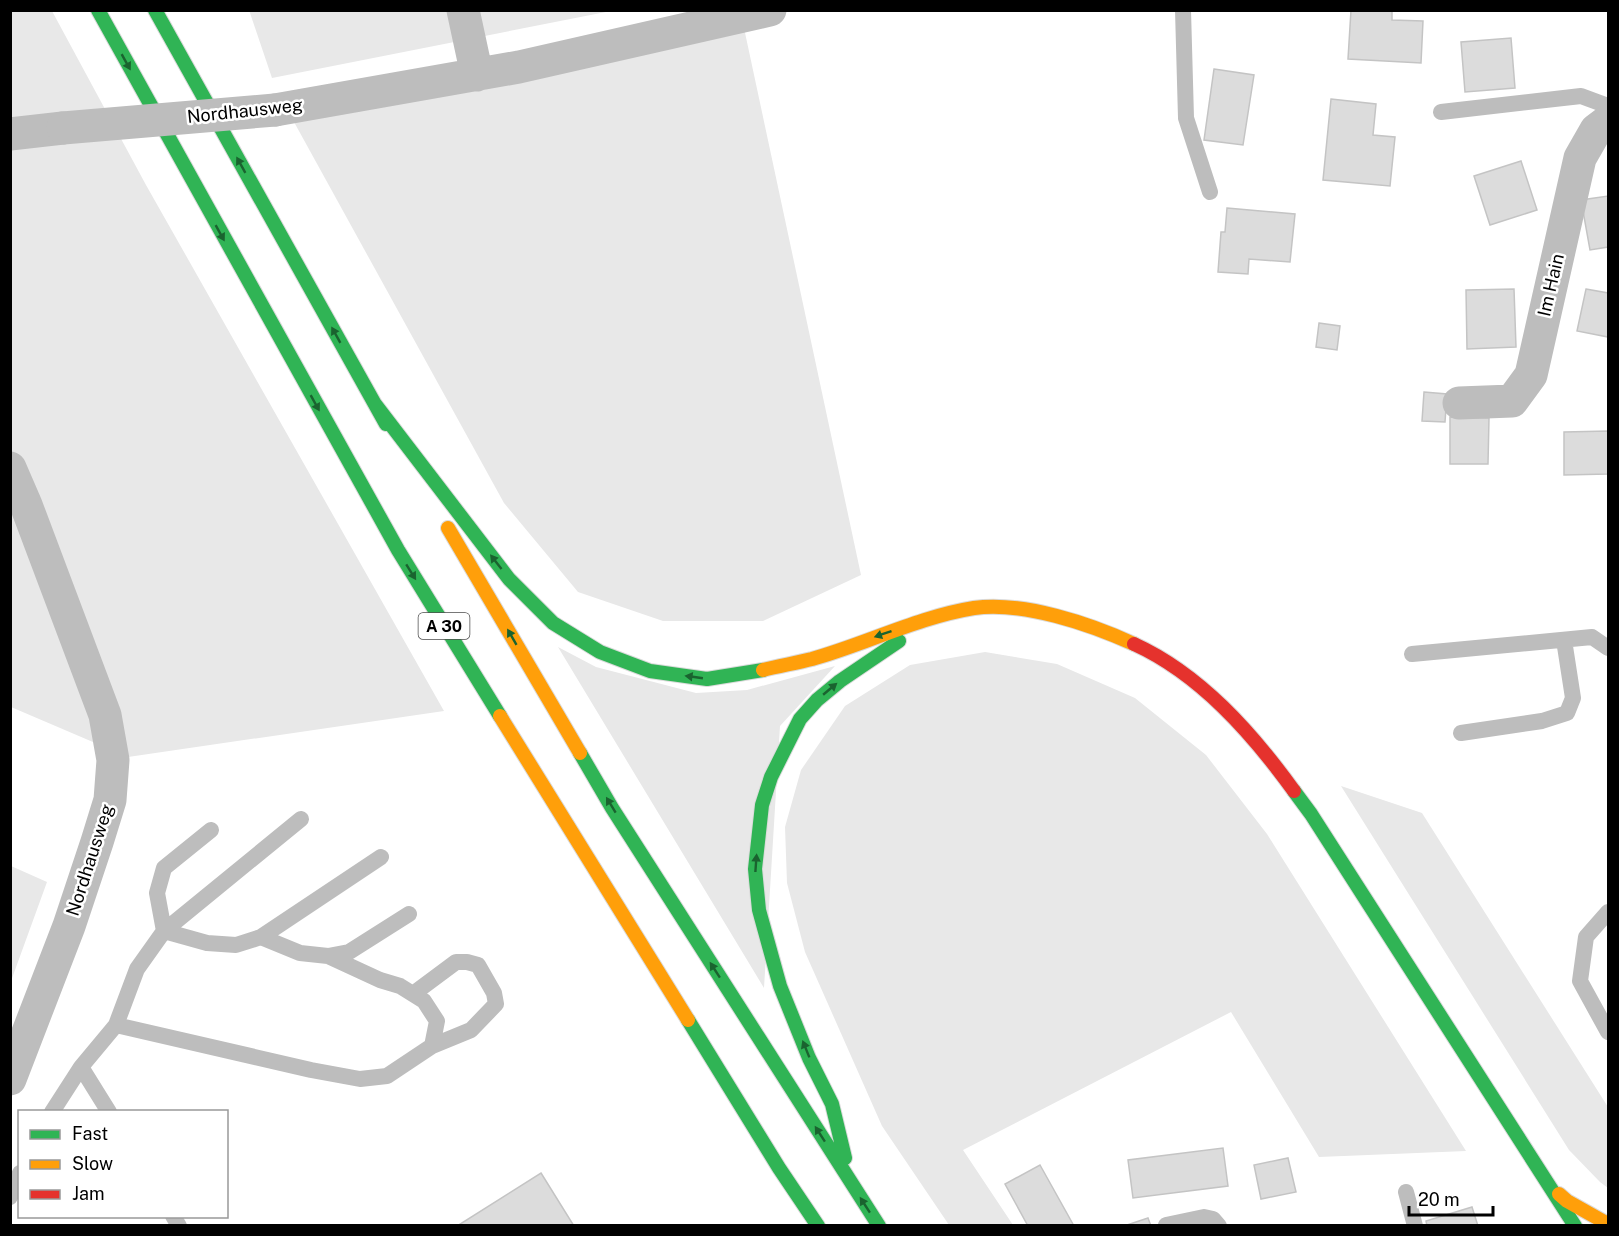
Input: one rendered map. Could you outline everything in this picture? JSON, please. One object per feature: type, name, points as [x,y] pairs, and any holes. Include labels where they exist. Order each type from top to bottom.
[{"type":"highway","name":"A 30","points":[[98,10],[398,550],[779,1168],[818,1226]]},
{"type":"highway","points":[[155,10],[428,495]]},
{"type":"highway","points":[[375,404],[509,579],[553,623],[600,652],[650,671],[707,679],[757,671],[812,659],[939,616],[976,608],[1014,609],[1053,615],[1103,630],[1145,649],[1185,674],[1230,715],[1270,758],[1311,814],[1575,1226]]},
{"type":"highway","name":"A 30","points":[[440,515],[612,808],[879,1226]]},
{"type":"highway","points":[[852,1184],[832,1104],[809,1058],[780,986],[759,910],[755,868],[762,805],[771,777],[785,747],[800,719],[817,700],[840,681],[939,616]]},
{"type":"highway","points":[[1550,1185],[1567,1201],[1608,1224]]},
{"type":"street","points":[[463,10],[477,75]]},
{"type":"street","name":"Nordhausweg","points":[[10,134],[275,110],[477,75],[770,10]]},
{"type":"street","name":"Im Hain","points":[[1459,403],[1512,401],[1531,375],[1580,158],[1596,130],[1608,121]]},
{"type":"street","name":"Nordhausweg","points":[[10,468],[105,715],[113,760],[111,800],[69,926],[10,1078]]},
{"type":"lane","points":[[1183,10],[1186,118],[1210,192]]},
{"type":"lane","points":[[1441,112],[1581,96],[1608,106]]},
{"type":"lane","points":[[1412,654],[1592,637],[1608,648]]},
{"type":"lane","points":[[1461,733],[1542,722],[1568,713],[1573,698],[1564,640]]},
{"type":"lane","points":[[53,1110],[81,1067],[116,1025],[137,969],[164,931],[301,819]]},
{"type":"lane","points":[[164,931],[157,893],[164,867],[211,830]]},
{"type":"lane","points":[[164,931],[207,943],[227,945],[237,945],[261,937],[381,857]]},
{"type":"lane","points":[[1608,912],[1586,937],[1580,981],[1608,1032]]},
{"type":"lane","points":[[261,937],[300,953],[328,956],[349,952],[409,914]]},
{"type":"lane","points":[[328,956],[380,980],[400,986],[424,1000],[437,1021],[432,1046]]},
{"type":"lane","points":[[116,1025],[311,1070],[360,1079],[387,1076],[432,1046],[471,1030],[496,1004],[494,993],[478,965],[467,962],[456,962],[413,994]]},
{"type":"lane","points":[[81,1067],[108,1110]]},
{"type":"lane","points":[[10,1197],[18,1178]]},
{"type":"lane","points":[[1406,1192],[1415,1226]]},
{"type":"lane","points":[[1166,1225],[1204,1217],[1213,1219],[1219,1226]]},
{"type":"shaded area","points":[[249,10],[611,11],[272,78]]},
{"type":"shaded area","points":[[10,11],[52,11],[146,185],[444,711],[128,757],[11,707]]},
{"type":"shaded area","points":[[744,28],[861,575],[763,621],[663,621],[578,592],[504,503],[294,122]]},
{"type":"shaded area","points":[[558,647],[596,667],[696,693],[747,690],[835,666],[780,726],[764,988]]},
{"type":"shaded area","points":[[985,652],[1057,664],[1135,698],[1206,755],[1267,834],[1466,1151],[1319,1157],[1231,1012],[963,1150],[1013,1225],[949,1225],[882,1126],[805,952],[787,883],[785,827],[801,770],[845,706],[910,665]]},
{"type":"shaded area","points":[[1341,786],[1422,813],[1608,1107],[1608,1188],[1569,1150]]},
{"type":"shaded area","points":[[11,866],[47,882],[11,981]]},
{"type":"building","points":[[1351,10],[1392,10],[1392,20],[1423,21],[1421,63],[1348,59]]},
{"type":"building","points":[[1511,38],[1515,88],[1465,92],[1461,42]]},
{"type":"building","points":[[1214,69],[1254,75],[1243,145],[1204,140]]},
{"type":"building","points":[[1331,99],[1376,104],[1373,135],[1395,137],[1390,186],[1323,180]]},
{"type":"building","points":[[1521,161],[1537,210],[1490,225],[1474,176]]},
{"type":"building","points":[[1608,196],[1608,247],[1590,250],[1581,200]]},
{"type":"building","points":[[1227,208],[1295,214],[1290,262],[1249,259],[1248,274],[1218,272],[1221,232],[1225,232]]},
{"type":"building","points":[[1514,289],[1516,347],[1467,349],[1466,290]]},
{"type":"building","points":[[1586,289],[1608,293],[1608,337],[1577,331]]},
{"type":"building","points":[[1319,323],[1340,326],[1337,350],[1316,347]]},
{"type":"building","points":[[1424,392],[1447,394],[1445,422],[1422,421]]},
{"type":"building","points":[[1450,417],[1489,418],[1488,464],[1450,464]]},
{"type":"building","points":[[1608,431],[1608,474],[1564,475],[1564,432]]},
{"type":"building","points":[[1223,1148],[1228,1186],[1133,1198],[1128,1160]]},
{"type":"building","points":[[1288,1158],[1296,1192],[1261,1199],[1254,1165]]},
{"type":"building","points":[[1040,1165],[1074,1226],[1028,1226],[1005,1184]]},
{"type":"building","points":[[541,1173],[574,1226],[457,1226]]},
{"type":"building","points":[[1472,1207],[1478,1226],[1427,1226],[1426,1221]]},
{"type":"building","points":[[1148,1218],[1151,1226],[1124,1226]]},
{"type":"traffic: fast","points":[[98,10],[398,550],[500,716]]},
{"type":"traffic: fast","points":[[155,10],[386,424]]},
{"type":"traffic: fast","points":[[375,404],[509,579],[553,623],[600,652],[650,671],[707,679],[763,670]]},
{"type":"traffic: fast","points":[[845,1158],[832,1104],[809,1058],[780,986],[759,910],[755,869],[762,805],[771,777],[800,719],[817,700],[840,681],[899,641]]},
{"type":"traffic: fast","points":[[580,753],[612,808],[879,1226]]},
{"type":"traffic: fast","points":[[1294,791],[1575,1226]]},
{"type":"traffic: fast","points":[[688,1020],[779,1168],[818,1226]]},
{"type":"traffic: slow","points":[[448,528],[580,753]]},
{"type":"traffic: slow","points":[[763,670],[812,659],[912,624],[974,608],[993,607],[1035,611],[1077,622],[1134,644]]},
{"type":"traffic: slow","points":[[500,716],[688,1020]]},
{"type":"traffic: slow","points":[[1559,1194],[1608,1224]]},
{"type":"traffic: jam","points":[[1134,644],[1181,671],[1203,688],[1261,748],[1294,791]]}]
